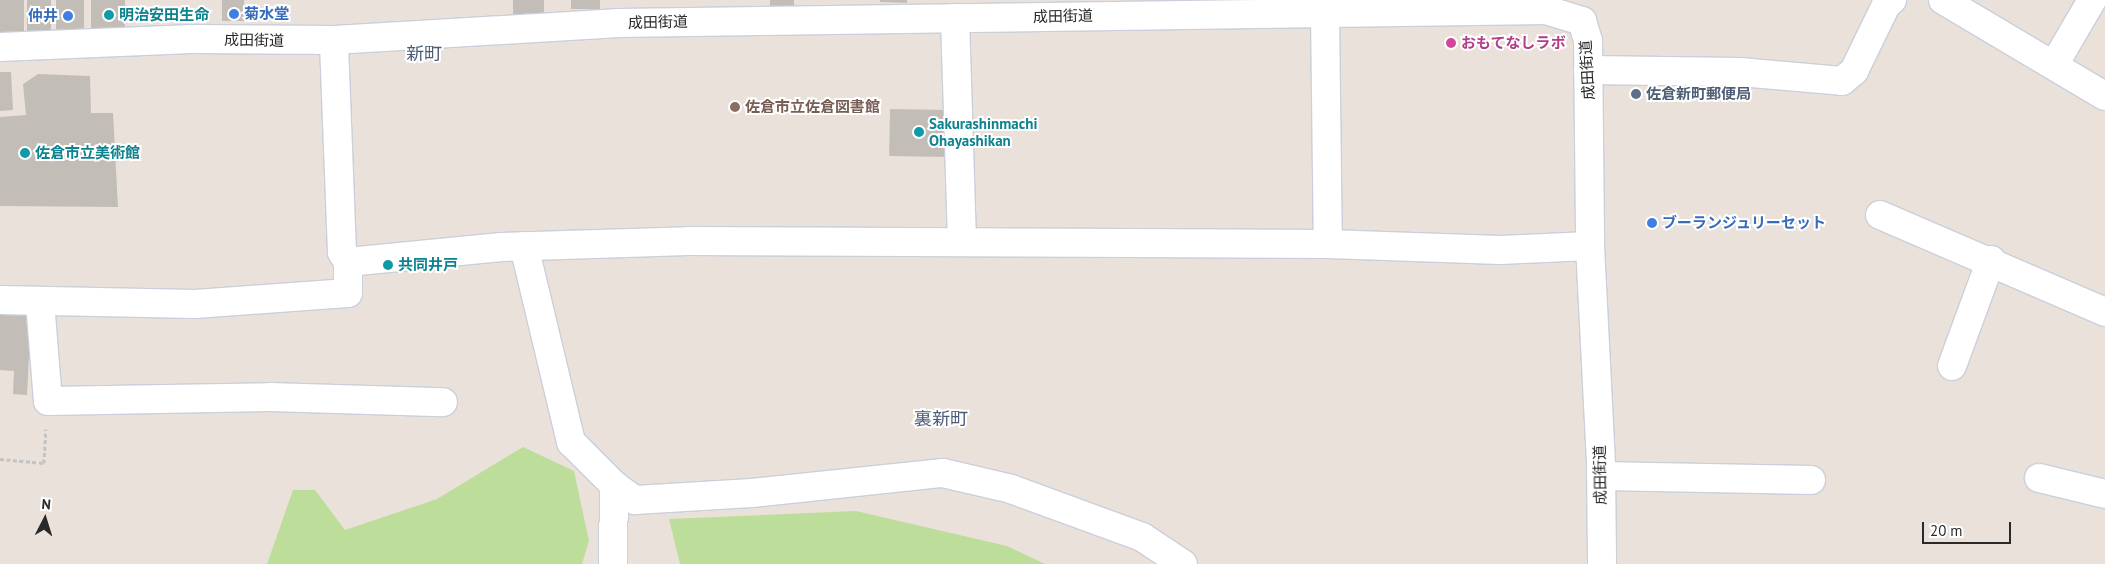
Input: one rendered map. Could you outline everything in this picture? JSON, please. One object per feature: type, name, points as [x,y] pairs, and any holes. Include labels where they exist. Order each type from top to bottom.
[{"type":"street","points":[[1588,70],[1740,72],[1842,81],[1854,71],[1886,5],[1892,0]]},
{"type":"street","points":[[1944,0],[2105,96]]},
{"type":"street","points":[[2054,64],[2092,0]]},
{"type":"street","name":"成田街道","points":[[0,47],[192,39],[334,40],[619,11],[1325,12],[1432,5],[1546,10],[1582,21],[1588,41],[1590,246],[1601,476],[1602,564]]},
{"type":"street","points":[[962,242],[969,12]]},
{"type":"street","points":[[1325,12],[1328,244]]},
{"type":"street","points":[[0,300],[194,304],[348,293],[348,262],[342,252],[334,40]]},
{"type":"street","points":[[1880,215],[1991,260],[2105,312]]},
{"type":"street","points":[[348,262],[524,246],[688,241],[1328,244],[1500,250],[1590,246]]},
{"type":"street","points":[[524,246],[571,442],[614,485],[635,500],[752,493],[943,473],[1011,489],[1142,537],[1183,564]]},
{"type":"street","points":[[1952,366],[1991,260]]},
{"type":"street","points":[[40,302],[48,401],[270,397],[443,402]]},
{"type":"street","points":[[1601,476],[1811,480]]},
{"type":"street","points":[[2040,478],[2105,494]]},
{"type":"street","points":[[613,564],[614,485]]},
{"type":"path","points":[[0,459],[44,463],[48,401]]},
{"type":"green space","points":[[523,447],[574,471],[589,541],[582,564],[267,564],[293,490],[315,490],[345,530],[437,499]]},
{"type":"green space","points":[[856,511],[1007,546],[1045,564],[680,564],[669,519]]},
{"type":"building","points":[[0,0],[24,0],[24,33],[0,33]]},
{"type":"building","points":[[27,0],[51,0],[51,31],[27,31]]},
{"type":"building","points":[[56,0],[84,0],[84,33],[56,33]]},
{"type":"building","name":"明治安田生命","points":[[91,0],[125,0],[125,31],[91,31]]},
{"type":"building","points":[[222,0],[244,0],[244,21],[222,21]]},
{"type":"building","points":[[513,0],[544,0],[544,18],[513,18]]},
{"type":"building","points":[[571,0],[600,0],[600,9],[571,9]]},
{"type":"building","points":[[770,0],[794,0],[794,6],[770,6]]},
{"type":"building","points":[[880,0],[907,0],[907,3],[880,2]]},
{"type":"building","points":[[0,72],[11,72],[13,110],[0,111]]},
{"type":"building","points":[[38,74],[90,76],[91,113],[113,113],[118,207],[0,206],[0,117],[26,115],[23,84]]},
{"type":"building","points":[[890,109],[949,110],[948,157],[889,156]]},
{"type":"building","points":[[0,313],[31,315],[27,395],[13,394],[14,371],[0,370]]},
{"type":"place","name":"菊水堂","points":[[234,14]]},
{"type":"place","name":"明治安田生命","points":[[109,15]]},
{"type":"place","name":"仲井","points":[[68,16]]},
{"type":"place","name":"おもてなしラボ","points":[[1451,43]]},
{"type":"place","name":"佐倉新町郵便局","points":[[1636,94]]},
{"type":"place","name":"佐倉市立佐倉図書館","points":[[735,107]]},
{"type":"place","name":"Sakurashinmachi Ohayashikan","points":[[919,132]]},
{"type":"place","name":"佐倉市立美術館","points":[[25,153]]},
{"type":"place","name":"ブーランジュリーセット","points":[[1652,223]]},
{"type":"place","name":"共同井戸","points":[[388,265]]},
{"type":"district","name":"新町","points":[[424,54]]},
{"type":"district","name":"裏新町","points":[[941,419]]}]
